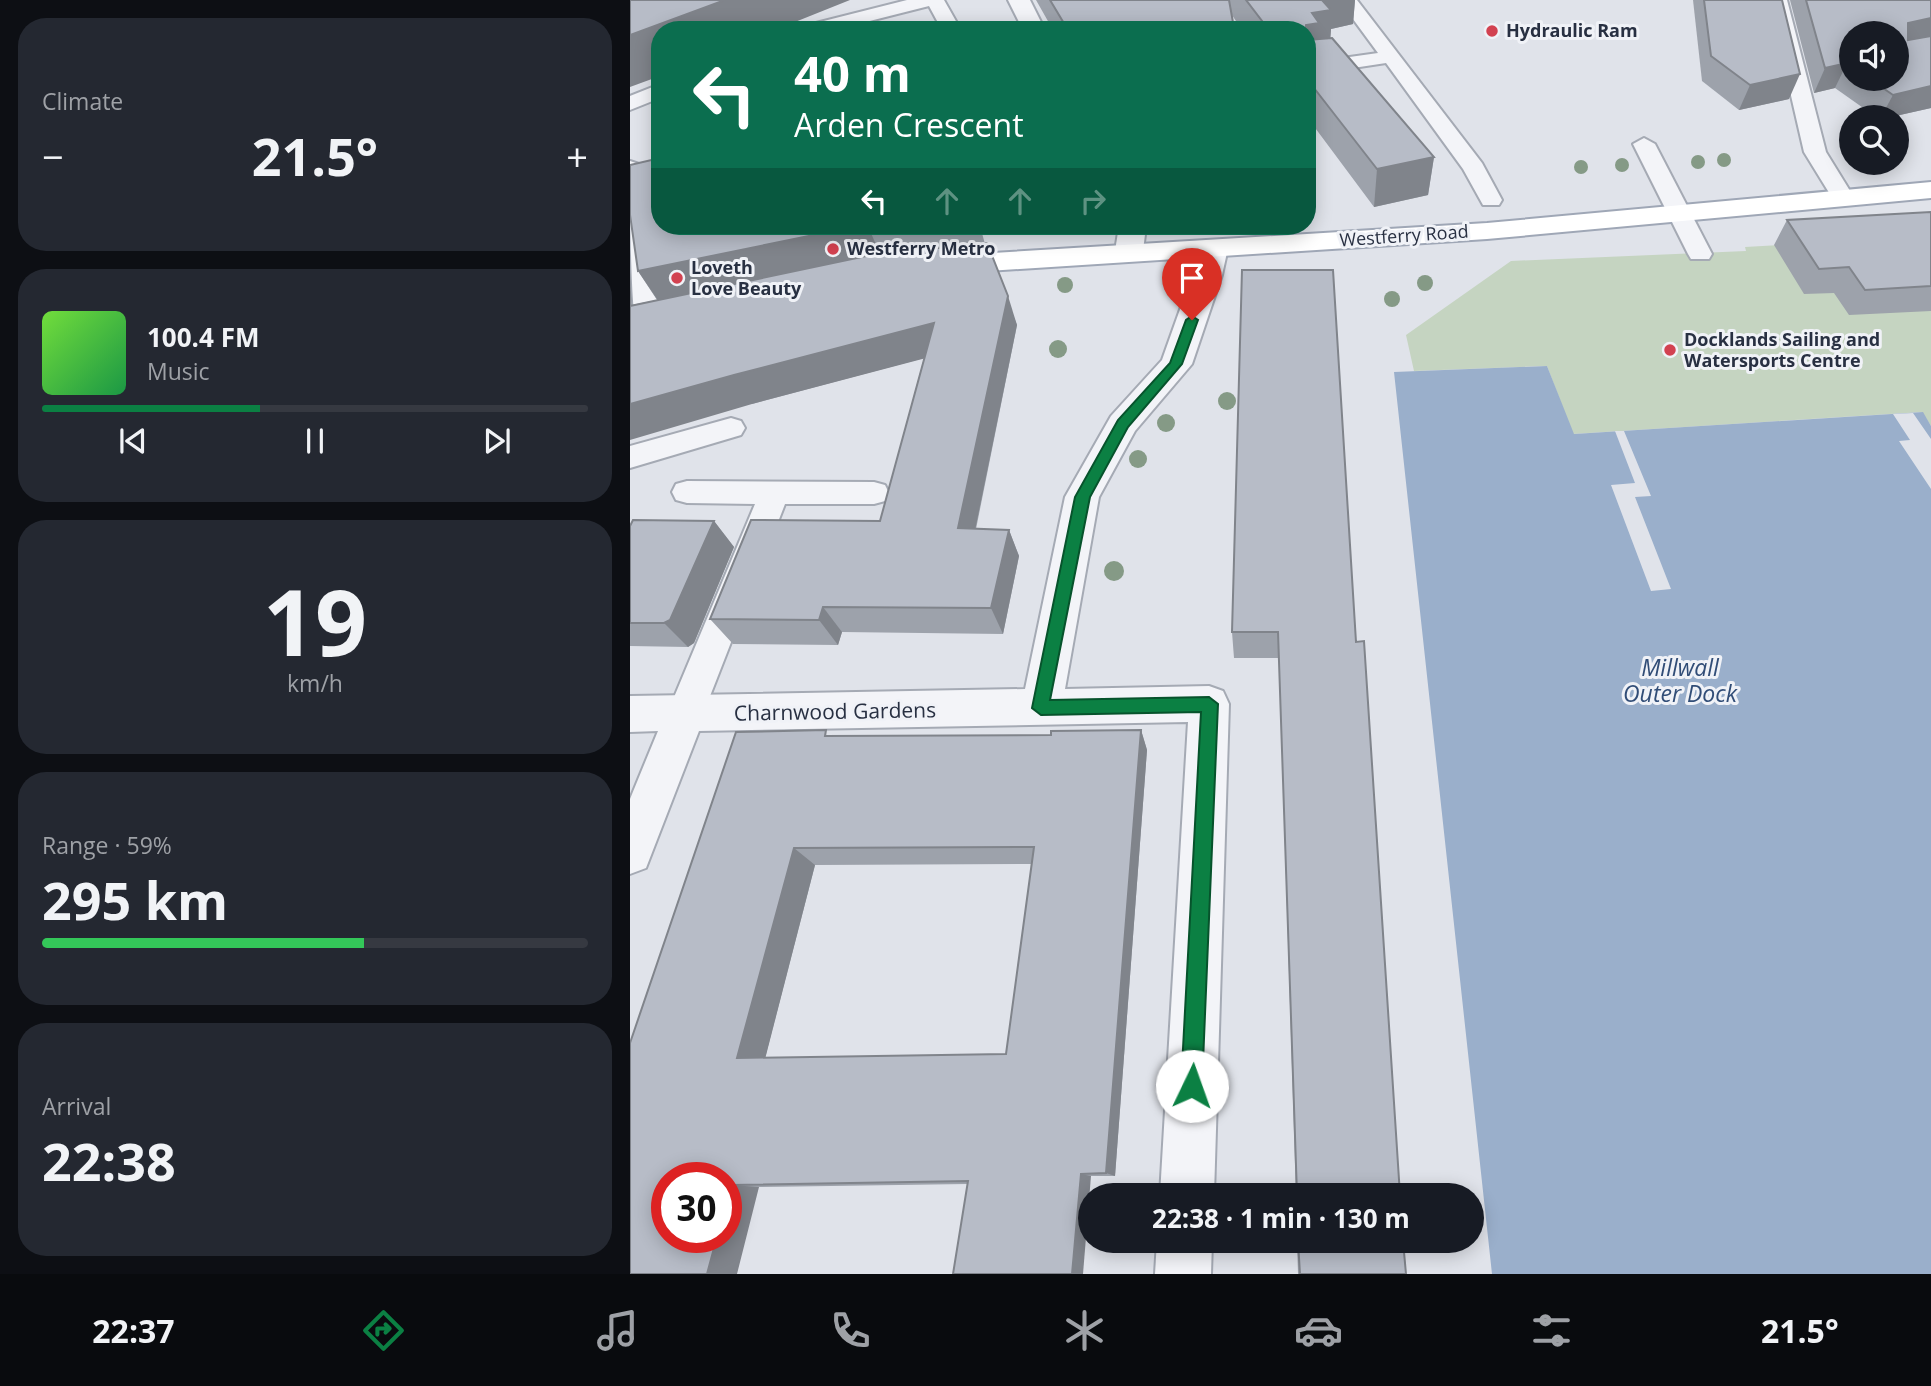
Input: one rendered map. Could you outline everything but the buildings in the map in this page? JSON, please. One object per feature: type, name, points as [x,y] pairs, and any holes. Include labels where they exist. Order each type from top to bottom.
[{"type":"main road","name":"Westferry Road","points":[[919,268],[1131,238],[1214,248],[1486,231],[1931,190]]},
{"type":"street","points":[[1018,0],[1029,21]]},
{"type":"street","points":[[630,169],[638,192],[638,242],[651,324]]},
{"type":"street","points":[[1041,708],[1082,497],[1123,424],[1176,364],[1208,275],[1214,248]]},
{"type":"street","name":"Charnwood Gardens","points":[[630,714],[1209,704],[1188,1183]]},
{"type":"street","points":[[630,853],[685,714]]},
{"type":"street","points":[[1183,1274],[1184,1253]]},
{"type":"lane","points":[[846,21],[929,0]]},
{"type":"lane","points":[[935,0],[947,21]]},
{"type":"lane","points":[[1348,0],[1474,168],[1491,200]]},
{"type":"lane","points":[[1777,0],[1815,152],[1844,200]]},
{"type":"lane","points":[[1316,68],[1390,57]]},
{"type":"lane","points":[[630,104],[651,94]]},
{"type":"lane","points":[[1644,144],[1700,254]]},
{"type":"lane","points":[[630,457],[730,428]]},
{"type":"lane","points":[[687,492],[874,493]]},
{"type":"lane","points":[[685,714],[775,492]]},
{"type":"green space","name":"Docklands Sailing and Watersports Centre","points":[[1931,237],[1931,426],[1922,412],[1573,434],[1547,366],[1414,371],[1406,335],[1511,261],[1746,251],[1745,247]]},
{"type":"water","name":"Millwall Outer Dock","points":[[1547,366],[1574,434],[1923,412],[1931,426],[1931,1274],[1492,1274],[1394,372]]},
{"type":"pier","points":[[1913,413],[1931,439],[1931,489],[1899,441],[1910,440],[1893,414]]},
{"type":"pier","points":[[1615,431],[1624,431],[1651,496],[1635,497],[1671,589],[1651,591],[1611,485],[1635,483]]},
{"type":"place","name":"Hydraulic Ram","points":[[1492,31]]},
{"type":"place","name":"Westferry Metro","points":[[833,249]]},
{"type":"place","name":"Loveth Love Beauty","points":[[677,278]]},
{"type":"place","name":"Docklands Sailing and Watersports Centre","points":[[1670,350]]},
{"type":"route","points":[[1192,320],[1176,364],[1123,424],[1082,497],[1041,708],[1209,704],[1192,1086]]}]
